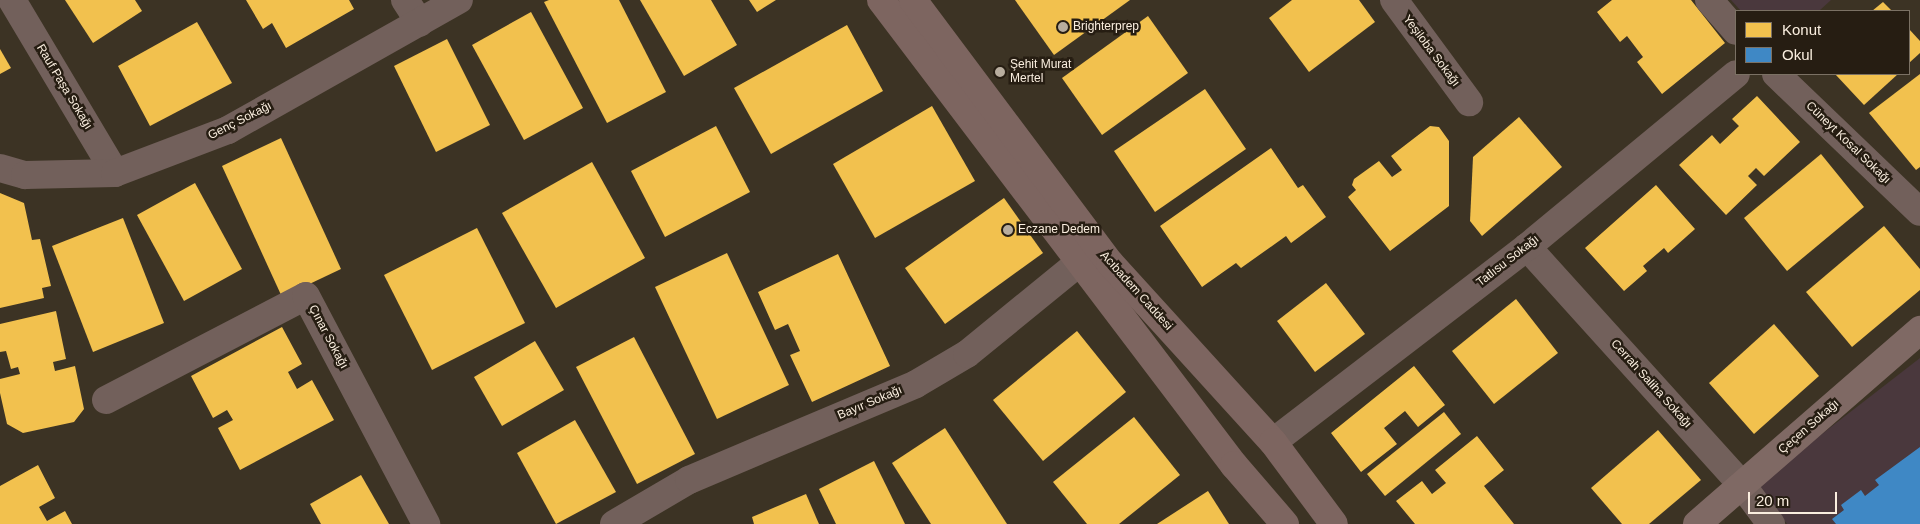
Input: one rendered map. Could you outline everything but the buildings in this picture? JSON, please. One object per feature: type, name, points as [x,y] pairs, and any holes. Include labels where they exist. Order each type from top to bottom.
[{"type":"main road","name":"Acıbadem Caddesi","points":[[881,0],[1234,466],[1285,524]]},
{"type":"main road","name":"Acıbadem Caddesi","points":[[913,0],[1110,264],[1273,442],[1334,524]]},
{"type":"main road","name":"Çeçen Sokağı","points":[[1697,524],[1920,330]]},
{"type":"street","name":"Rauf Paşa Sokağı","points":[[12,0],[115,173]]},
{"type":"street","points":[[405,0],[420,23]]},
{"type":"street","name":"Genç Sokağı","points":[[0,168],[25,175],[115,173],[228,130],[459,0]]},
{"type":"street","name":"Yeşiloba Sokağı","points":[[1394,0],[1469,102]]},
{"type":"street","points":[[1709,0],[1735,30]]},
{"type":"street","name":"Tatlısu Sokağı","points":[[1273,442],[1527,247],[1735,75]]},
{"type":"street","name":"Cüneyt Kosal Sokağı","points":[[1777,75],[1920,212]]},
{"type":"street","name":"Cerrah Saliha Sokağı","points":[[1527,247],[1742,486],[1771,524]]},
{"type":"street","points":[[1080,262],[1110,264]]},
{"type":"street","name":"Bayır Sokağı","points":[[614,524],[689,480],[916,384],[967,354],[1080,262]]},
{"type":"street","name":"Çınar Sokağı","points":[[106,400],[306,296],[426,524]]},
{"type":"shaded area","points":[[1731,0],[1831,0],[1820,10],[1740,10]]},
{"type":"shaded area","points":[[1920,358],[1920,524],[1787,524],[1756,485]]},
{"type":"place","name":"Brighterprep","points":[[1063,27]]},
{"type":"place","name":"Şehit Murat Mertel","points":[[1000,72]]},
{"type":"place","name":"Eczane Dedem","points":[[1008,230]]}]
